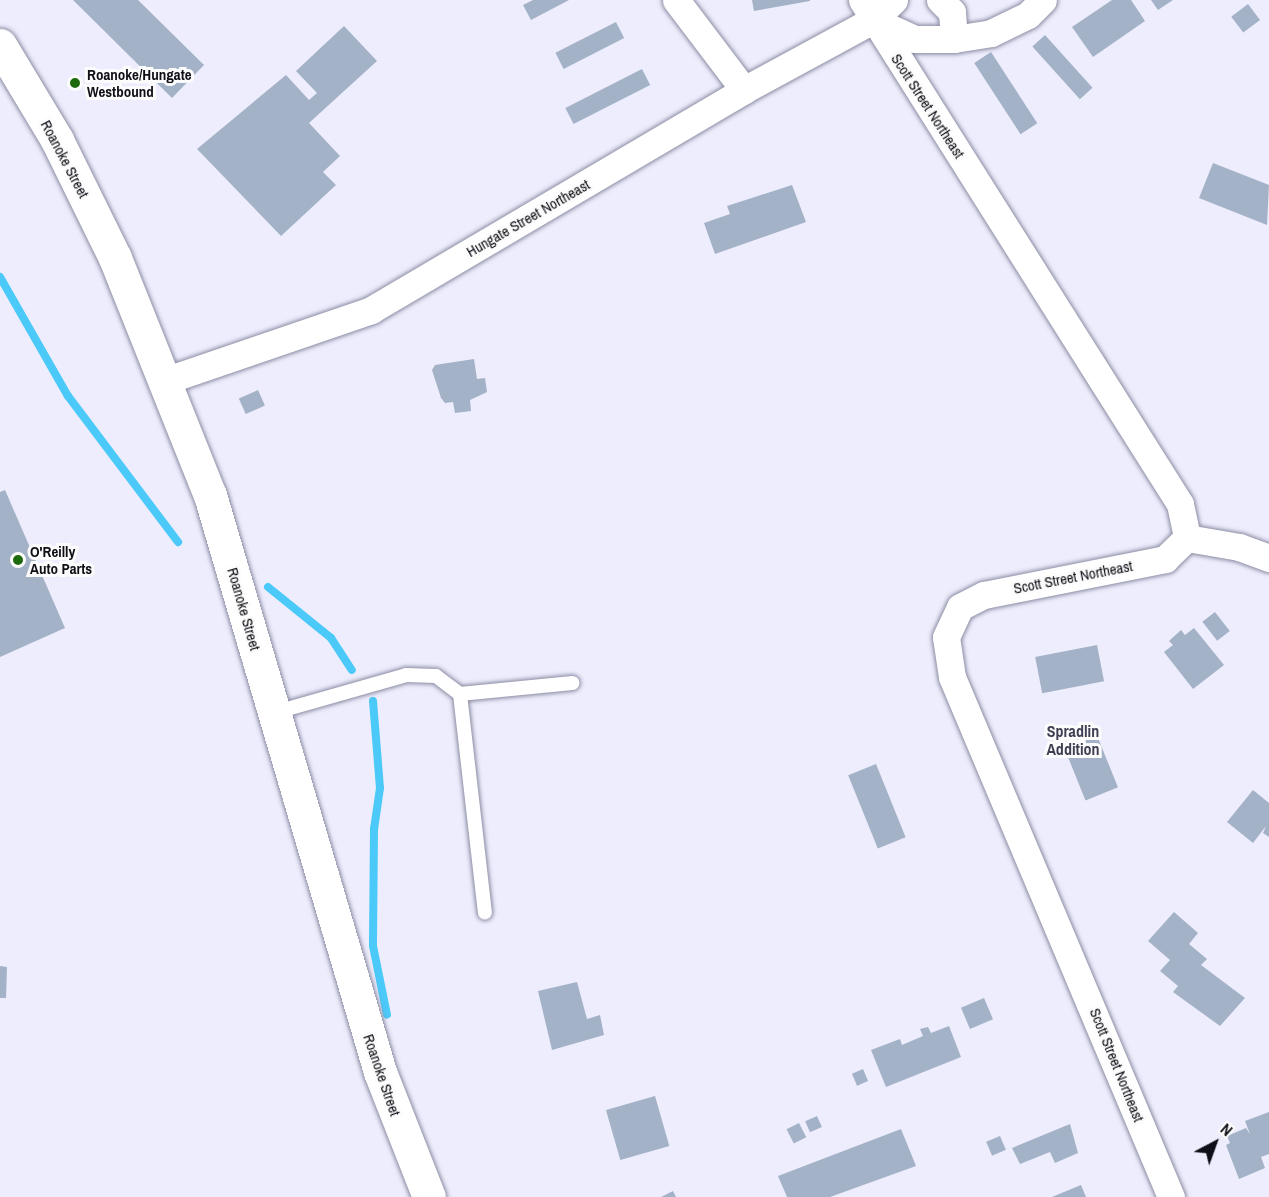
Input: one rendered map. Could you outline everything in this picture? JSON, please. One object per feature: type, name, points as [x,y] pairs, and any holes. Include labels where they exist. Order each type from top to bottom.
[{"type":"main road","name":"Roanoke Street","points":[[0,45],[62,149],[115,258],[167,380],[210,495],[380,1072],[429,1197]]},
{"type":"street","points":[[676,0],[744,90]]},
{"type":"street","name":"Hungate Street Northeast","points":[[167,380],[371,310],[744,90],[867,10],[894,0]]},
{"type":"street","points":[[940,0],[952,12],[954,39]]},
{"type":"street","points":[[867,10],[915,39],[954,39],[991,33],[1028,15],[1043,0]]},
{"type":"street","name":"Scott Street Northeast","points":[[867,10],[1180,504],[1187,538],[1165,559],[984,595],[960,607],[946,637],[952,677],[1171,1197]]},
{"type":"street","points":[[1187,538],[1239,547],[1269,558]]},
{"type":"lane","points":[[273,712],[406,675],[436,676],[460,694],[572,683]]},
{"type":"lane","points":[[460,694],[485,913]]},
{"type":"building","points":[[73,0],[138,0],[204,65],[172,98]]},
{"type":"building","points":[[533,0],[569,0],[531,20],[523,5]]},
{"type":"building","points":[[752,0],[810,0],[810,1],[754,11]]},
{"type":"building","points":[[1112,0],[1131,0],[1145,21],[1093,57],[1072,27]]},
{"type":"building","points":[[1151,0],[1173,0],[1158,10]]},
{"type":"building","points":[[1248,4],[1260,20],[1243,33],[1231,17]]},
{"type":"building","points":[[616,22],[624,38],[564,69],[555,53]]},
{"type":"building","points":[[344,26],[377,61],[309,123],[340,156],[323,172],[336,185],[281,236],[197,149],[286,75],[309,100],[317,93],[296,71]]},
{"type":"building","points":[[1045,35],[1093,88],[1080,99],[1032,46]]},
{"type":"building","points":[[991,52],[1037,123],[1021,134],[974,63]]},
{"type":"building","points":[[642,69],[650,85],[574,124],[565,108]]},
{"type":"building","points":[[1213,163],[1269,185],[1267,225],[1199,198]]},
{"type":"building","points":[[792,185],[806,222],[715,254],[704,223],[730,214],[727,206]]},
{"type":"building","points":[[474,359],[477,379],[485,378],[487,392],[470,400],[471,411],[455,413],[453,402],[445,403],[441,398],[432,370],[435,365]]},
{"type":"building","points":[[258,390],[265,406],[246,414],[239,399]]},
{"type":"building","name":"O'Reilly Auto Parts","points":[[5,490],[65,628],[0,657],[0,492]]},
{"type":"building","points":[[1215,612],[1230,631],[1217,641],[1202,622]]},
{"type":"building","points":[[1194,628],[1224,665],[1193,689],[1164,652],[1173,645],[1169,641],[1181,630],[1185,635]]},
{"type":"building","points":[[1097,645],[1104,681],[1042,693],[1035,657]]},
{"type":"building","points":[[1094,728],[1118,787],[1086,800],[1062,741]]},
{"type":"building","points":[[876,764],[906,837],[878,848],[848,775]]},
{"type":"building","points":[[1253,790],[1269,803],[1269,837],[1263,833],[1266,826],[1253,843],[1227,822]]},
{"type":"building","points":[[1174,912],[1198,933],[1189,944],[1207,959],[1201,965],[1245,998],[1220,1026],[1173,992],[1178,986],[1160,971],[1170,960],[1148,941]]},
{"type":"building","points":[[0,966],[7,967],[6,998],[0,998]]},
{"type":"building","points":[[577,982],[587,1019],[600,1015],[604,1035],[552,1050],[538,991]]},
{"type":"building","points":[[984,998],[993,1019],[970,1029],[961,1008]]},
{"type":"building","points":[[949,1026],[961,1057],[886,1087],[871,1050],[900,1039],[902,1045],[923,1036],[920,1029],[928,1027],[931,1033]]},
{"type":"building","points":[[863,1069],[868,1081],[857,1086],[852,1074]]},
{"type":"building","points":[[655,1096],[669,1146],[620,1160],[606,1110]]},
{"type":"building","points":[[1269,1112],[1269,1154],[1261,1157],[1265,1168],[1239,1179],[1226,1145],[1230,1143],[1227,1136],[1246,1128],[1250,1134],[1245,1121]]},
{"type":"building","points":[[817,1116],[822,1127],[810,1132],[805,1121]]},
{"type":"building","points":[[799,1123],[806,1137],[794,1144],[787,1129]]},
{"type":"building","points":[[1070,1124],[1078,1153],[1055,1163],[1050,1152],[1020,1164],[1012,1148]]},
{"type":"building","points":[[901,1129],[916,1166],[830,1197],[787,1197],[778,1176]]},
{"type":"building","points":[[1000,1136],[1006,1150],[992,1156],[986,1142]]},
{"type":"building","points":[[1081,1185],[1086,1197],[1052,1197]]},
{"type":"building","points":[[673,1191],[676,1197],[661,1197]]},
{"type":"waterway","points":[[0,277],[68,396],[178,542]]},
{"type":"waterway","points":[[268,587],[331,638],[352,670]]},
{"type":"waterway","points":[[373,701],[380,788],[374,829],[373,946],[387,1015]]},
{"type":"place","name":"Roanoke/Hungate Westbound","points":[[75,83]]},
{"type":"place","name":"O'Reilly Auto Parts","points":[[18,560]]},
{"type":"district","name":"Spradlin Addition","points":[[1073,740]]}]
